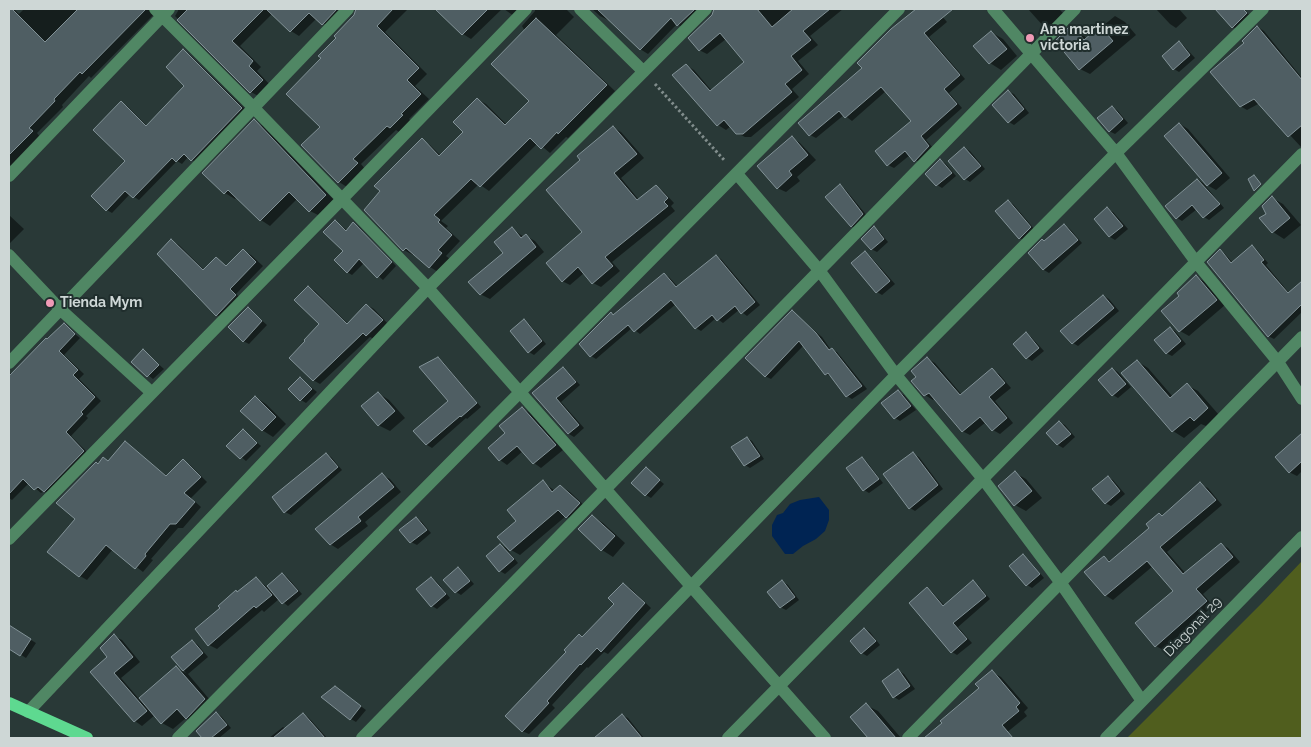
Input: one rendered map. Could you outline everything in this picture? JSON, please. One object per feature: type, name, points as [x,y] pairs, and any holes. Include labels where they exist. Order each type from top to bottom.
[{"type":"main road","points":[[9,703],[87,738]]},
{"type":"street","points":[[9,363],[348,9]]},
{"type":"street","points":[[9,539],[526,9]]},
{"type":"street","points":[[580,9],[643,71]]},
{"type":"street","points":[[28,712],[428,288],[706,9]]},
{"type":"street","points":[[178,738],[899,9]]},
{"type":"street","points":[[993,9],[1030,55],[1116,153],[1196,262],[1278,362],[1302,399]]},
{"type":"street","points":[[362,738],[1075,9]]},
{"type":"street","points":[[544,738],[896,375],[1116,153],[1263,9]]},
{"type":"street","points":[[9,176],[162,11],[428,288],[825,738]]},
{"type":"street","points":[[728,738],[1302,154]]},
{"type":"street","points":[[737,174],[819,270],[896,375],[983,479],[1060,582],[1142,701]]},
{"type":"street","points":[[9,255],[61,310],[152,392]]},
{"type":"street","points":[[908,738],[1302,337]]},
{"type":"street","name":"Diagonal 29","points":[[1106,738],[1302,537]]},
{"type":"path","points":[[643,71],[737,174]]},
{"type":"green space","points":[[1302,561],[1302,738],[1127,738],[1262,603]]},
{"type":"water","points":[[819,497],[829,510],[829,520],[825,531],[793,554],[785,554],[772,536],[772,525],[777,515],[783,513],[790,504],[800,500]]},
{"type":"building","points":[[9,9],[12,9],[45,42],[78,9],[146,9],[82,74],[80,72],[54,99],[55,101],[29,128],[33,131],[9,155]]},
{"type":"building","points":[[188,9],[264,9],[232,41],[253,61],[249,66],[263,80],[250,93],[177,20]]},
{"type":"building","points":[[266,9],[337,9],[322,25],[309,13],[290,32]]},
{"type":"building","points":[[356,9],[393,9],[377,26],[419,68],[407,80],[421,94],[390,128],[387,126],[353,159],[358,163],[338,183],[301,145],[320,127],[286,94],[321,58],[318,56],[336,38],[334,36],[354,15]]},
{"type":"building","points":[[435,9],[488,9],[462,35]]},
{"type":"building","points":[[597,9],[695,9],[677,26],[671,18],[640,50]]},
{"type":"building","points":[[714,9],[757,9],[772,27],[793,9],[830,9],[803,31],[811,40],[791,56],[802,70],[785,84],[792,92],[743,134],[736,134],[724,120],[717,126],[672,75],[686,64],[710,91],[744,62],[720,33],[699,51],[688,38],[712,15]]},
{"type":"building","points":[[916,9],[953,9],[924,33],[960,75],[944,89],[957,104],[921,136],[929,146],[914,162],[905,151],[887,166],[875,151],[911,121],[881,87],[845,118],[839,111],[809,136],[798,123],[862,68],[857,63],[891,29]]},
{"type":"building","points":[[1215,9],[1243,9],[1247,13],[1232,28]]},
{"type":"building","points":[[536,18],[607,85],[541,149],[530,138],[480,187],[471,179],[434,215],[440,220],[438,222],[452,235],[438,250],[442,253],[429,268],[406,248],[403,251],[364,210],[380,191],[374,186],[422,138],[439,156],[463,132],[453,122],[477,98],[505,125],[529,101],[491,64]]},
{"type":"building","points":[[1071,25],[1084,40],[1100,26],[1113,41],[1079,70],[1055,41]]},
{"type":"building","points":[[1257,26],[1302,80],[1302,125],[1288,137],[1254,99],[1240,107],[1210,72],[1244,43],[1242,41]]},
{"type":"building","points":[[991,31],[1007,49],[989,64],[973,46]]},
{"type":"building","points":[[1179,41],[1190,55],[1173,70],[1162,56]]},
{"type":"building","points":[[183,49],[242,108],[191,161],[184,154],[176,162],[172,158],[133,198],[125,191],[106,211],[91,196],[125,161],[93,130],[121,101],[146,126],[184,86],[166,67]]},
{"type":"building","points":[[1008,90],[1024,109],[1008,123],[992,105]]},
{"type":"building","points":[[1112,106],[1123,119],[1109,132],[1097,118]]},
{"type":"building","points":[[254,119],[326,195],[309,212],[289,192],[260,221],[228,190],[224,194],[202,173]]},
{"type":"building","points":[[1179,123],[1222,173],[1207,186],[1164,136]]},
{"type":"building","points":[[613,126],[637,154],[614,173],[637,200],[656,185],[668,198],[664,202],[668,206],[605,257],[613,266],[592,284],[578,267],[562,282],[546,263],[582,232],[546,190],[580,160],[577,156]]},
{"type":"building","points":[[792,136],[808,155],[789,171],[792,175],[777,189],[757,166]]},
{"type":"building","points":[[964,147],[981,166],[964,180],[948,161]]},
{"type":"building","points":[[940,159],[952,173],[936,186],[925,174]]},
{"type":"building","points":[[1254,175],[1261,184],[1254,191],[1248,179]]},
{"type":"building","points":[[1197,179],[1220,204],[1203,218],[1192,205],[1176,219],[1165,206]]},
{"type":"building","points":[[840,184],[863,214],[851,227],[825,197]]},
{"type":"building","points":[[1272,196],[1290,218],[1272,233],[1259,218],[1266,214],[1262,206]]},
{"type":"building","points":[[1008,200],[1031,227],[1019,239],[995,211]]},
{"type":"building","points":[[1107,207],[1123,226],[1109,237],[1094,219]]},
{"type":"building","points":[[335,220],[346,231],[353,222],[392,262],[377,278],[359,259],[347,273],[334,260],[343,251],[323,232]]},
{"type":"building","points":[[1064,224],[1078,240],[1043,270],[1028,253],[1042,239],[1044,241]]},
{"type":"building","points":[[874,226],[884,239],[871,250],[861,239]]},
{"type":"building","points":[[512,227],[521,238],[526,234],[536,247],[480,295],[468,282],[503,253],[494,242]]},
{"type":"building","points":[[171,239],[203,270],[216,257],[226,266],[243,249],[256,262],[230,289],[236,295],[216,316],[157,254]]},
{"type":"building","points":[[1252,245],[1264,260],[1261,262],[1288,293],[1302,281],[1302,304],[1268,337],[1207,262],[1220,249],[1231,263]]},
{"type":"building","points":[[865,251],[890,281],[876,293],[851,263]]},
{"type":"building","points":[[716,255],[755,302],[741,314],[735,306],[717,321],[712,315],[695,329],[671,300],[634,332],[628,325],[590,357],[579,344],[611,312],[613,315],[664,273],[676,287]]},
{"type":"building","points":[[1196,275],[1217,300],[1179,332],[1161,311],[1179,296],[1177,293]]},
{"type":"building","points":[[308,286],[347,324],[366,304],[383,320],[366,336],[363,333],[313,381],[289,358],[319,324],[294,300]]},
{"type":"building","points":[[1103,295],[1114,308],[1072,344],[1060,331]]},
{"type":"building","points":[[248,307],[262,321],[243,342],[228,327]]},
{"type":"building","points":[[792,310],[816,333],[829,350],[832,348],[862,386],[846,397],[828,373],[825,375],[799,341],[765,377],[745,358]]},
{"type":"building","points":[[524,319],[542,341],[528,353],[510,331]]},
{"type":"building","points":[[64,323],[75,334],[59,351],[78,370],[73,375],[95,397],[81,412],[83,414],[66,432],[84,451],[44,492],[38,487],[34,490],[23,479],[9,494],[9,376],[46,338]]},
{"type":"building","points":[[1170,327],[1181,341],[1166,354],[1154,340]]},
{"type":"building","points":[[1026,332],[1039,348],[1026,359],[1013,344]]},
{"type":"building","points":[[143,349],[159,365],[147,377],[131,362]]},
{"type":"building","points":[[438,357],[477,403],[426,445],[413,431],[448,401],[419,367]]},
{"type":"building","points":[[927,357],[960,395],[992,368],[1005,383],[989,397],[1007,418],[992,431],[980,417],[962,432],[929,393],[924,396],[911,381],[916,377],[911,371]]},
{"type":"building","points":[[1137,360],[1170,398],[1187,383],[1208,408],[1194,421],[1190,417],[1172,432],[1121,373]]},
{"type":"building","points":[[563,367],[576,382],[556,398],[579,425],[568,434],[532,393]]},
{"type":"building","points":[[1112,368],[1126,384],[1112,396],[1098,380]]},
{"type":"building","points":[[300,377],[312,389],[300,401],[288,389]]},
{"type":"building","points":[[898,390],[911,406],[894,419],[881,403]]},
{"type":"building","points":[[378,392],[395,411],[378,426],[361,406]]},
{"type":"building","points":[[255,396],[276,417],[262,431],[240,411]]},
{"type":"building","points":[[522,407],[556,445],[533,464],[517,446],[499,461],[488,448],[505,433],[499,426]]},
{"type":"building","points":[[1059,421],[1071,434],[1057,445],[1046,433]]},
{"type":"building","points":[[243,429],[257,443],[240,459],[226,446]]},
{"type":"building","points":[[1302,433],[1302,461],[1289,473],[1275,457]]},
{"type":"building","points":[[747,437],[760,456],[744,466],[731,447]]},
{"type":"building","points":[[125,441],[166,476],[183,459],[201,477],[184,493],[195,502],[176,524],[170,524],[135,569],[106,545],[79,577],[47,552],[75,519],[56,503],[96,462],[98,464],[103,457],[108,461]]},
{"type":"building","points":[[913,452],[938,485],[909,509],[883,474]]},
{"type":"building","points":[[326,453],[338,467],[284,513],[272,497]]},
{"type":"building","points":[[862,457],[879,479],[863,491],[846,468]]},
{"type":"building","points":[[646,467],[660,480],[645,496],[631,483]]},
{"type":"building","points":[[1015,471],[1032,491],[1014,506],[998,486]]},
{"type":"building","points":[[382,473],[394,487],[358,517],[361,521],[330,545],[315,529]]},
{"type":"building","points":[[1108,476],[1120,491],[1105,504],[1092,489]]},
{"type":"building","points":[[543,480],[552,492],[560,485],[580,503],[566,518],[558,510],[510,551],[497,537],[516,521],[507,510]]},
{"type":"building","points":[[1200,482],[1216,500],[1160,547],[1183,574],[1221,543],[1233,557],[1196,589],[1207,601],[1155,647],[1135,623],[1173,591],[1147,561],[1105,596],[1084,572],[1104,556],[1109,562],[1149,528],[1146,524],[1159,513],[1162,516]]},
{"type":"building","points":[[592,515],[615,536],[601,551],[578,529]]},
{"type":"building","points":[[416,517],[427,530],[410,543],[399,530]]},
{"type":"building","points":[[500,544],[514,559],[499,572],[486,556]]},
{"type":"building","points":[[1023,554],[1040,574],[1026,586],[1009,566]]},
{"type":"building","points":[[458,567],[470,581],[455,593],[443,580]]},
{"type":"building","points":[[282,573],[298,591],[282,604],[267,586]]},
{"type":"building","points":[[256,577],[272,595],[256,608],[254,606],[208,646],[195,629],[220,608],[218,606],[236,590],[237,592]]},
{"type":"building","points":[[431,577],[446,594],[431,607],[416,589]]},
{"type":"building","points":[[782,580],[795,597],[780,608],[767,592]]},
{"type":"building","points":[[973,580],[986,596],[953,623],[967,639],[951,653],[909,603],[927,587],[943,606]]},
{"type":"building","points":[[623,583],[645,603],[601,652],[597,648],[580,664],[547,701],[549,703],[522,732],[505,716],[566,652],[564,650],[579,634],[582,637],[614,604],[608,598]]},
{"type":"building","points":[[9,625],[31,639],[20,656],[9,649]]},
{"type":"building","points":[[864,628],[876,641],[861,654],[850,641]]},
{"type":"building","points":[[114,634],[133,657],[114,673],[147,711],[134,722],[90,672],[107,657],[100,648]]},
{"type":"building","points":[[192,640],[203,653],[183,671],[171,657]]},
{"type":"building","points":[[176,666],[205,699],[186,719],[177,709],[161,724],[139,698]]},
{"type":"building","points":[[898,669],[910,686],[893,698],[882,681]]},
{"type":"building","points":[[992,670],[1020,703],[1016,707],[1019,711],[1002,725],[1013,738],[924,738],[942,723],[940,721],[979,688],[975,684]]},
{"type":"building","points":[[335,686],[361,706],[350,720],[321,697]]},
{"type":"building","points":[[866,703],[896,738],[868,738],[850,717]]},
{"type":"building","points":[[216,712],[227,725],[211,738],[202,738],[196,731]]},
{"type":"building","points":[[303,713],[325,738],[273,738]]},
{"type":"building","points":[[622,714],[642,738],[594,738]]},
{"type":"place","name":"Ana martinez victoria","points":[[1030,38]]},
{"type":"place","name":"Tienda Mym","points":[[50,303]]}]
